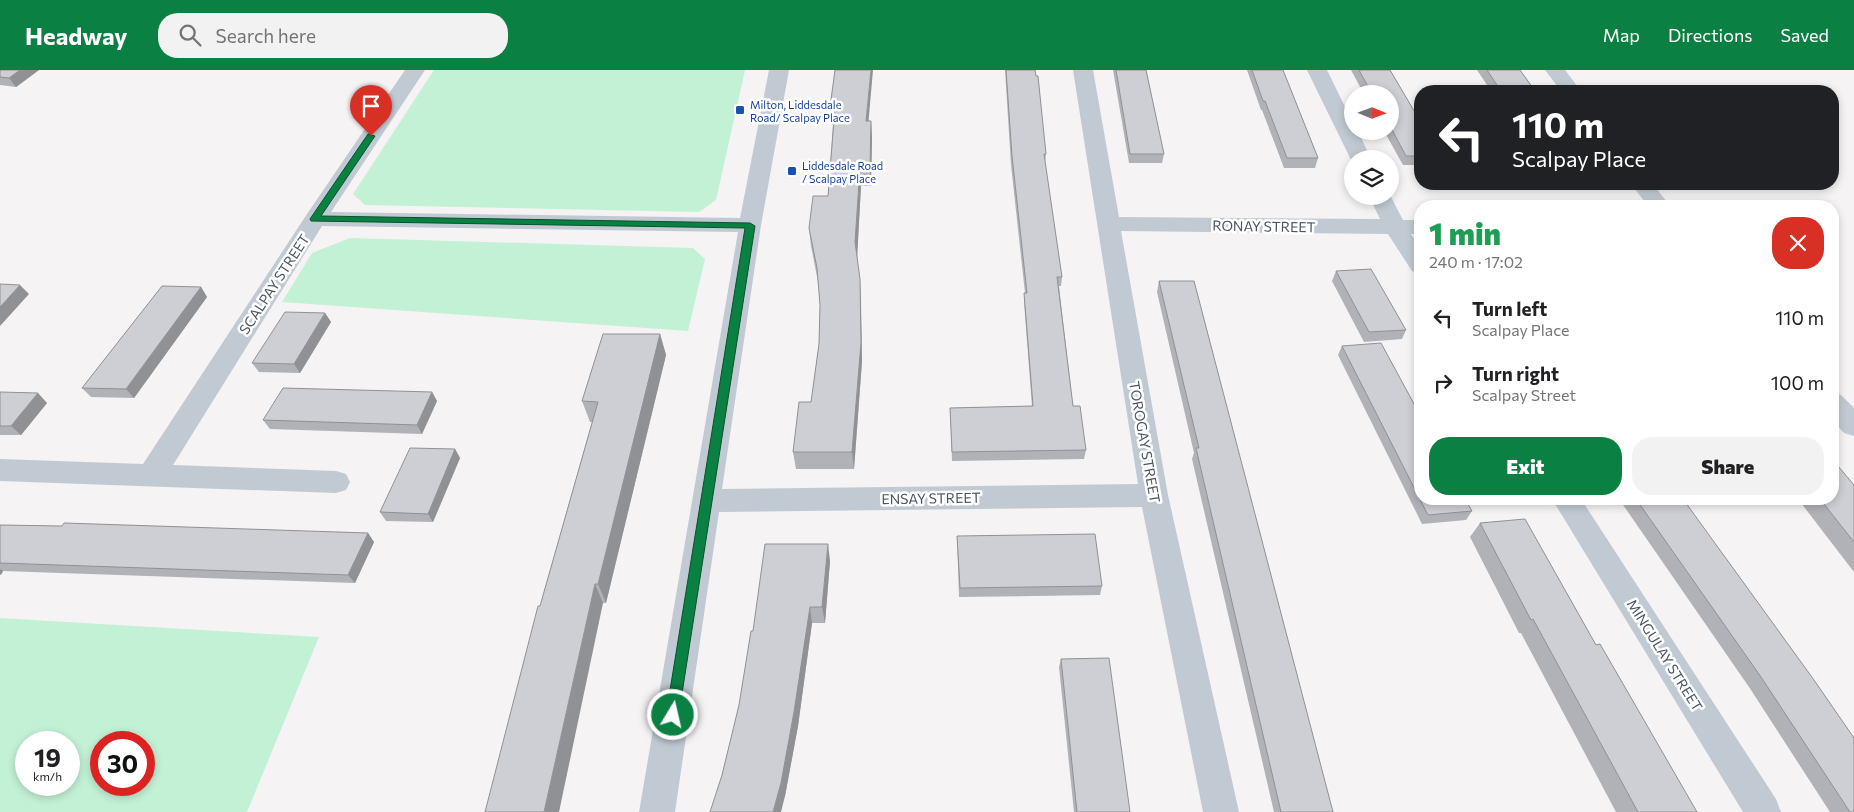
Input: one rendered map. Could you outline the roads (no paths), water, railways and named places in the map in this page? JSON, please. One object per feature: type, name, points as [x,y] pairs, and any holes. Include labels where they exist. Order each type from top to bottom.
[{"type":"street","name":"SCALPAY STREET","points":[[152,474],[315,219],[415,70]]},
{"type":"street","points":[[657,812],[708,501],[750,226],[779,70]]},
{"type":"street","name":"TOROGAY STREET","points":[[1083,70],[1154,495],[1221,812]]},
{"type":"street","points":[[1316,70],[1356,150]]},
{"type":"street","points":[[1555,70],[1566,85]]},
{"type":"street","points":[[1647,190],[1654,200]]},
{"type":"street","points":[[1384,205],[1395,227],[1414,257]]},
{"type":"street","points":[[315,219],[750,226]]},
{"type":"street","name":"RONAY STREET","points":[[1108,224],[1414,227]]},
{"type":"street","points":[[1839,410],[1854,426]]},
{"type":"street","points":[[0,470],[336,482]]},
{"type":"street","name":"ENSAY STREET","points":[[708,501],[1154,495]]},
{"type":"street","name":"MINGULAY STREET","points":[[1570,505],[1763,812]]},
{"type":"place","name":"Milton, Liddesdale Road/ Scalpay Place","points":[[740,110]]},
{"type":"place","name":"Liddesdale Road / Scalpay Place","points":[[792,171]]}]
